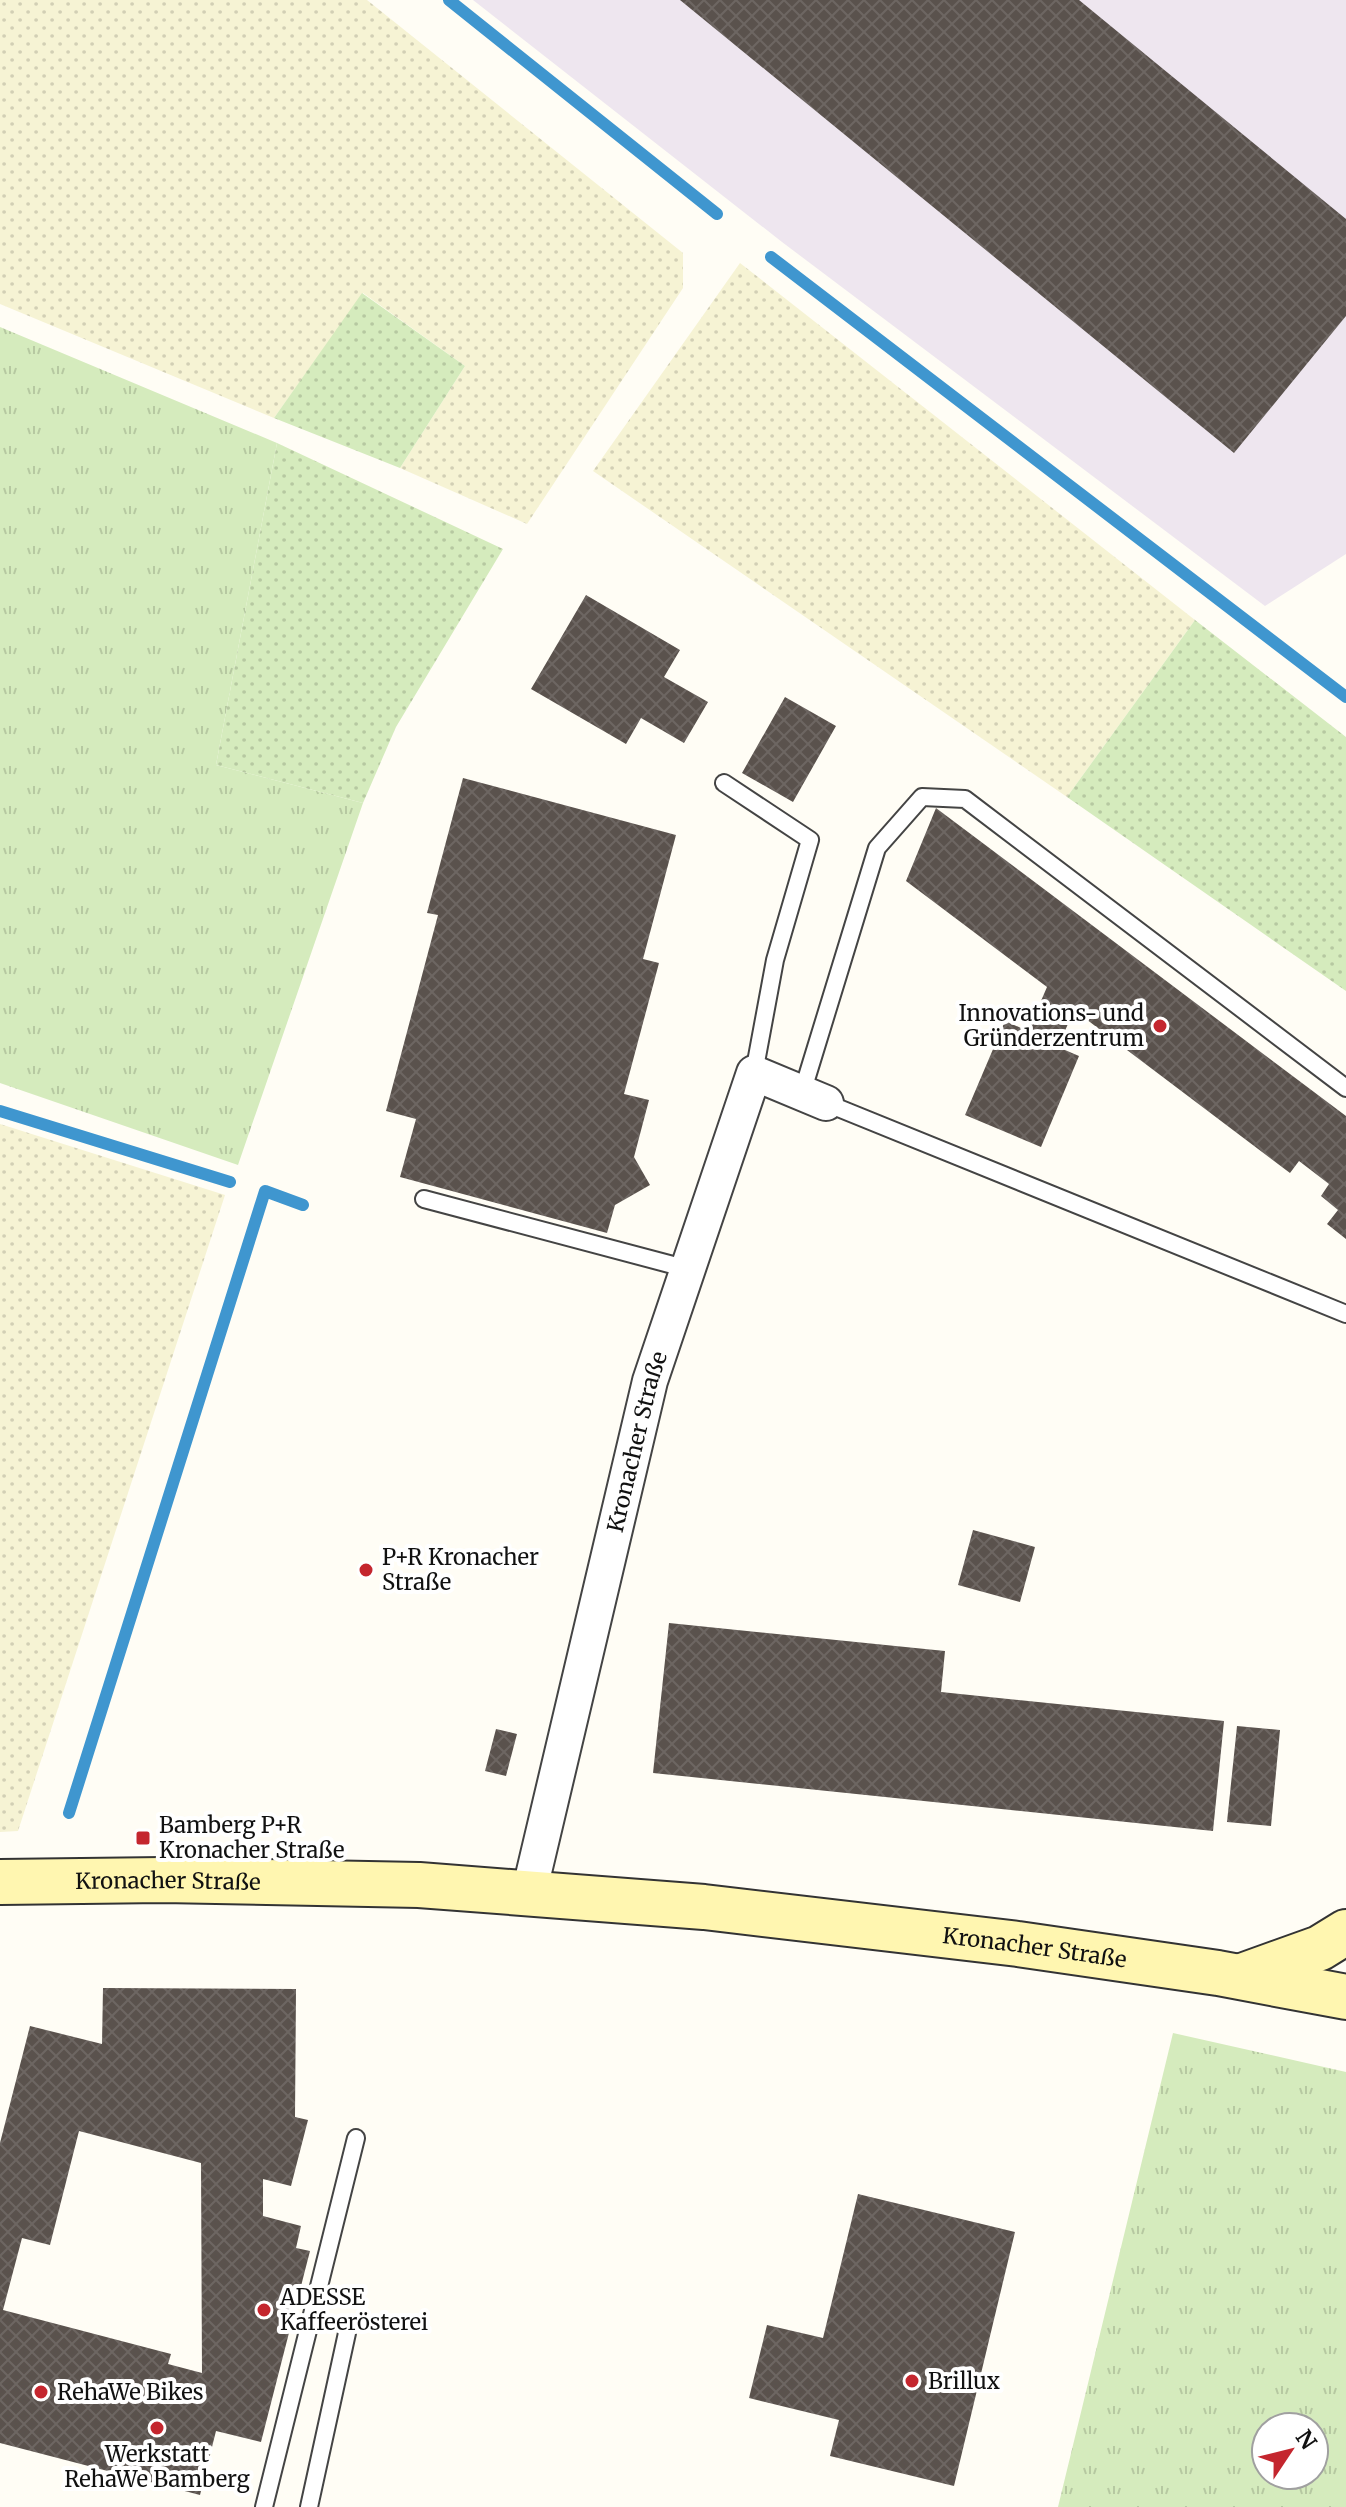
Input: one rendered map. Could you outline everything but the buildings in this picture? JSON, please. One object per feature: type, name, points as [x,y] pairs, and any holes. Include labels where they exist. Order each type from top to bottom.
[{"type":"street","points":[[754,1073],[814,1098]]},
{"type":"street","name":"Kronacher Straße","points":[[529,1893],[650,1381],[754,1073]]},
{"type":"street","name":"Kronacher Straße","points":[[0,1882],[163,1880],[419,1885],[704,1907],[1018,1944],[1240,1977],[1346,1997]]},
{"type":"street","points":[[1240,1977],[1320,1948],[1346,1932]]},
{"type":"lane","points":[[724,783],[810,840],[775,960],[754,1073]]},
{"type":"lane","points":[[1346,1088],[965,799],[922,797],[877,848],[814,1098],[1346,1314]]},
{"type":"lane","points":[[424,1199],[688,1269]]},
{"type":"lane","points":[[264,2507],[356,2138]]},
{"type":"lane","points":[[309,2507],[347,2333]]},
{"type":"shaded area","points":[[0,0],[367,0],[683,253],[683,288],[527,524],[400,468],[465,366],[363,293],[274,418],[0,304]]},
{"type":"shaded area","points":[[473,0],[1346,0],[1346,554],[1265,606],[782,242]]},
{"type":"shaded area","points":[[740,263],[1195,620],[1067,797],[593,471]]},
{"type":"shaded area","points":[[0,1124],[225,1195],[18,1831],[0,1832]]},
{"type":"green space","points":[[362,293],[465,366],[400,468],[274,418]]},
{"type":"green space","points":[[0,327],[277,443],[216,765],[363,803],[238,1165],[0,1083]]},
{"type":"green space","points":[[277,443],[503,549],[396,727],[363,803],[216,765]]},
{"type":"green space","points":[[1195,620],[1346,737],[1346,991],[1067,797]]},
{"type":"green space","points":[[1173,2033],[1346,2072],[1346,2507],[1058,2507]]},
{"type":"waterway","points":[[449,0],[717,214]]},
{"type":"waterway","points":[[771,257],[1346,697]]},
{"type":"waterway","points":[[0,1111],[230,1182]]},
{"type":"waterway","points":[[69,1813],[265,1191],[303,1205]]},
{"type":"place","name":"Innovations- und Gründerzentrum","points":[[1160,1026]]},
{"type":"place","name":"P+R Kronacher Straße","points":[[366,1570]]},
{"type":"place","name":"Bamberg P+R Kronacher Straße","points":[[143,1838]]},
{"type":"place","name":"ADESSE Kaffeerösterei","points":[[264,2310]]},
{"type":"place","name":"Brillux","points":[[912,2381]]},
{"type":"place","name":"RehaWe Bikes","points":[[41,2392]]},
{"type":"place","name":"Werkstatt RehaWe Bamberg","points":[[157,2428]]}]
